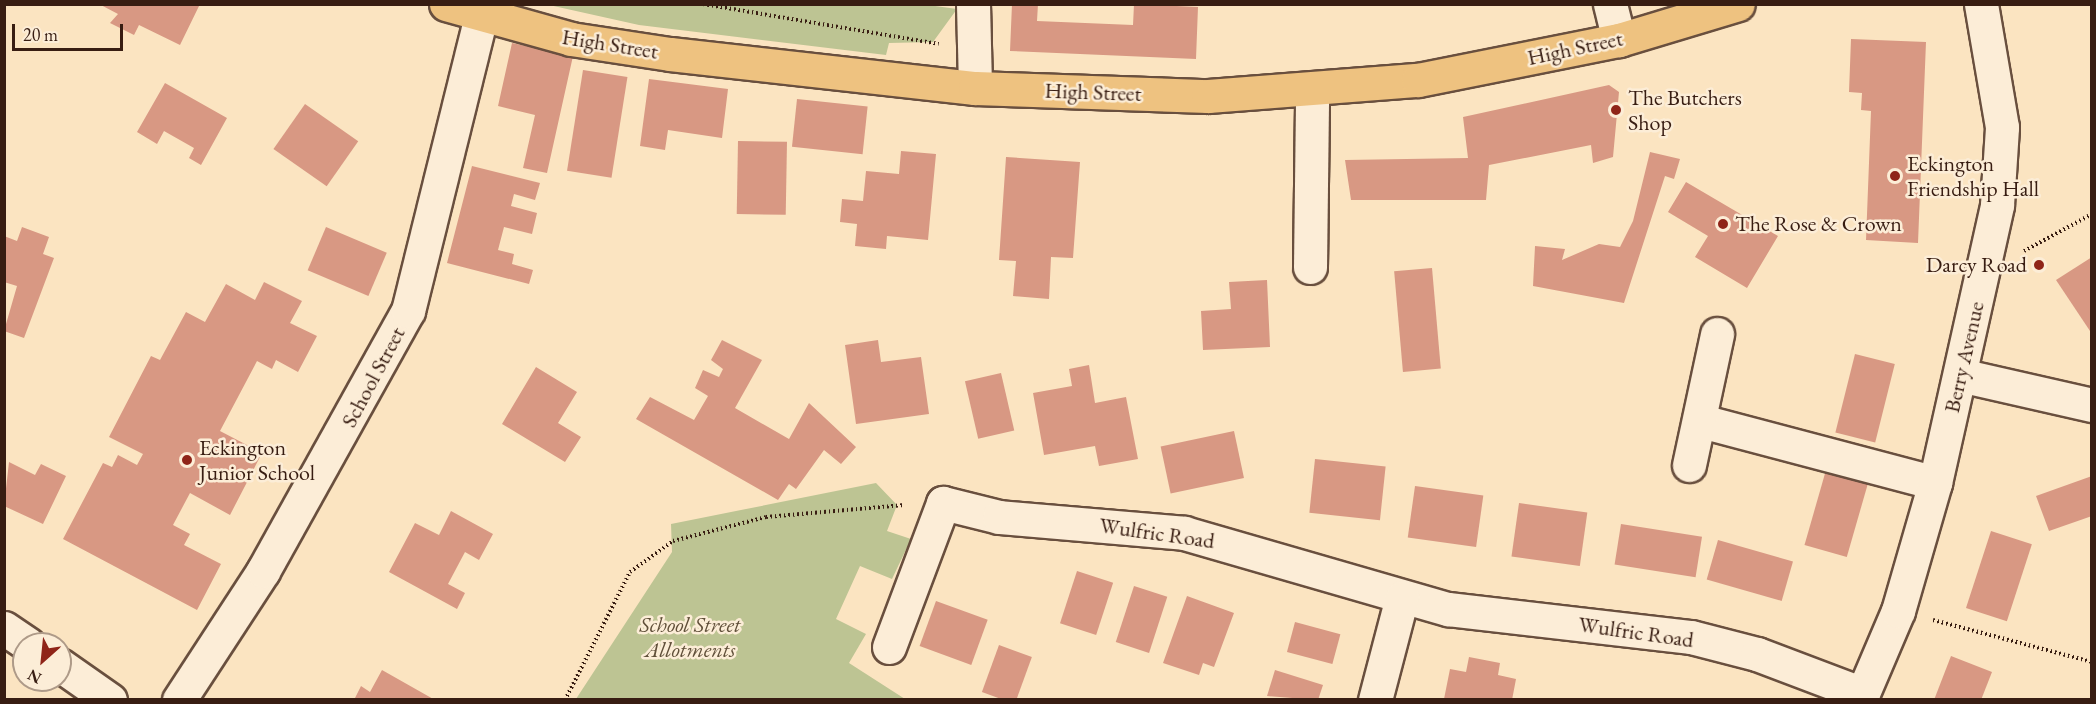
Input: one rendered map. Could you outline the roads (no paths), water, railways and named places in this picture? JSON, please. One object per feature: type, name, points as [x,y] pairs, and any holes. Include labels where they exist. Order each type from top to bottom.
[{"type":"main road","name":"High Street","points":[[447,4],[481,17],[670,54],[975,88],[1208,96],[1312,92],[1418,80],[1618,40],[1737,4]]},
{"type":"street","points":[[973,4],[975,88]]},
{"type":"street","points":[[1610,4],[1618,40]]},
{"type":"street","name":"Berry Avenue","points":[[1862,697],[1898,611],[1935,483],[1982,276],[2003,165],[1996,72],[1981,4]]},
{"type":"street","name":"School Street","points":[[179,699],[263,571],[408,311],[481,17]]},
{"type":"street","points":[[1310,267],[1312,92]]},
{"type":"street","points":[[1689,465],[1701,421],[1718,334]]},
{"type":"street","points":[[1960,375],[2091,405]]},
{"type":"street","points":[[1701,421],[1935,483]]},
{"type":"street","name":"Wulfric Road","points":[[889,647],[943,503],[999,518],[1184,533],[1264,552],[1402,597],[1448,609],[1690,637],[1756,654],[1862,697]]},
{"type":"street","points":[[1375,699],[1402,597]]},
{"type":"street","points":[[72,674],[110,699]]},
{"type":"place","name":"The Butchers Shop","points":[[1616,110]]},
{"type":"place","name":"Eckington Friendship Hall","points":[[1895,176]]},
{"type":"place","name":"The Rose & Crown","points":[[1723,224]]},
{"type":"place","name":"Darcy Road","points":[[2039,265]]},
{"type":"place","name":"Eckington Junior School","points":[[187,460]]},
{"type":"park label","name":"School Street Allotments","points":[[690,636]]}]
